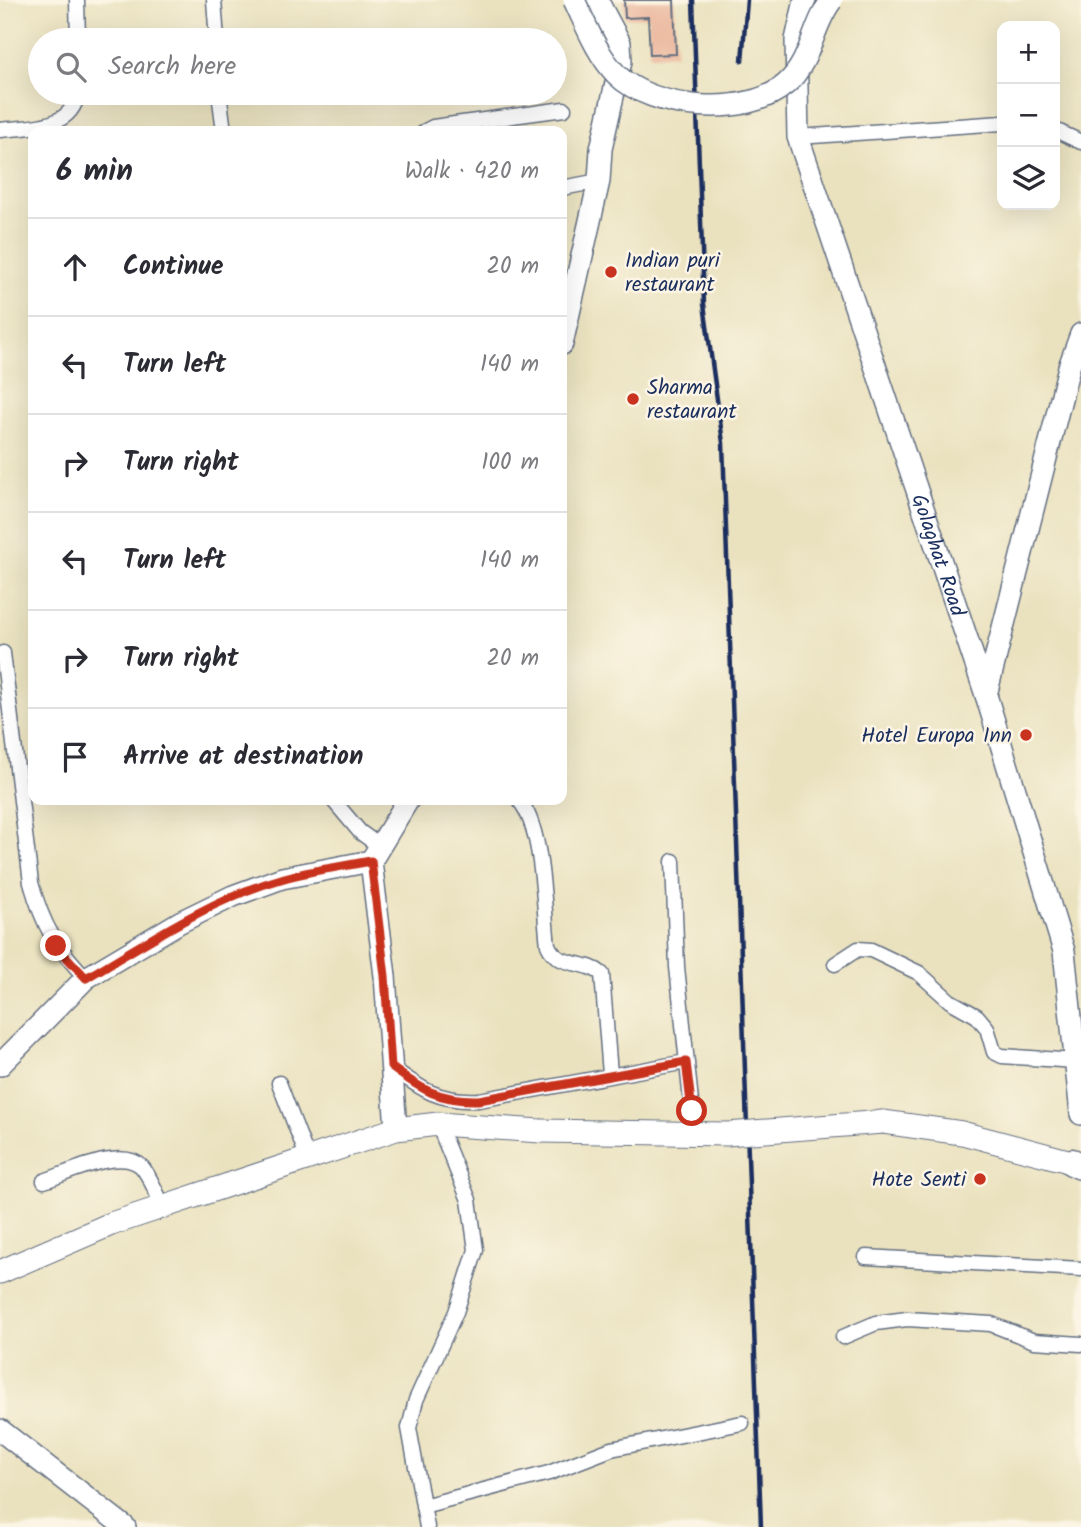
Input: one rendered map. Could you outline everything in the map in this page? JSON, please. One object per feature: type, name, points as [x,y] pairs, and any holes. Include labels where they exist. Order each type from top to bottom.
[{"type":"main road","points":[[0,1272],[68,1240],[163,1206],[396,1129],[438,1124],[540,1131],[727,1134],[883,1122],[962,1133],[1078,1162]]},
{"type":"street","points":[[77,0],[78,28]]},
{"type":"street","points":[[214,0],[216,28]]},
{"type":"street","points":[[574,0],[605,61],[618,77],[645,92],[712,107],[749,102],[768,96],[787,84],[801,66],[830,1]]},
{"type":"street","points":[[567,321],[598,181],[601,149],[622,52],[597,0]]},
{"type":"street","name":"Golaghat Road","points":[[805,0],[796,40],[798,137],[986,695],[1064,951],[1081,1114]]},
{"type":"street","points":[[34,126],[59,123],[75,105]]},
{"type":"street","points":[[221,105],[223,126]]},
{"type":"street","points":[[440,126],[564,109]]},
{"type":"street","points":[[798,137],[997,123]]},
{"type":"street","points":[[0,130],[28,127]]},
{"type":"street","points":[[1060,132],[1081,142]]},
{"type":"street","points":[[567,187],[598,181]]},
{"type":"street","points":[[986,695],[1069,367],[1081,334]]},
{"type":"street","points":[[3,653],[31,883],[40,916],[56,946],[86,978]]},
{"type":"street","points":[[337,805],[374,853],[396,1129]]},
{"type":"street","points":[[0,1065],[86,978],[180,922],[233,896],[282,878],[374,853],[405,805]]},
{"type":"street","points":[[523,805],[529,814],[535,836],[551,953],[561,960],[597,970],[602,974],[610,1074]]},
{"type":"street","points":[[673,861],[674,931],[692,1111]]},
{"type":"street","points":[[835,964],[858,948],[871,950],[919,973],[950,1001],[977,1016],[987,1028],[994,1052],[1002,1056],[1076,1061]]},
{"type":"street","points":[[391,1067],[419,1089],[460,1101],[479,1100],[686,1062]]},
{"type":"street","points":[[279,1083],[308,1159]]},
{"type":"street","points":[[427,1527],[409,1428],[416,1400],[456,1312],[476,1250],[469,1200],[438,1124]]},
{"type":"street","points":[[44,1181],[115,1158],[132,1159],[144,1169],[163,1206]]},
{"type":"street","points":[[866,1257],[1081,1269]]},
{"type":"street","points":[[843,1337],[876,1323],[907,1319],[991,1324],[1034,1341],[1081,1345]]},
{"type":"street","points":[[423,1506],[549,1473],[611,1449],[742,1423]]},
{"type":"street","points":[[0,1430],[125,1527]]},
{"type":"building","points":[[624,0],[674,0],[676,54],[650,55],[648,17],[625,18]]},
{"type":"railway","points":[[693,0],[704,304],[723,443],[761,1527]]},
{"type":"railway","points":[[742,61],[747,0]]},
{"type":"place","name":"Indian puri restaurant","points":[[611,272]]},
{"type":"place","name":"Sharma restaurant","points":[[633,399]]},
{"type":"place","name":"Hotel Europa Inn","points":[[1026,735]]},
{"type":"place","name":"Hote Senti","points":[[980,1179]]},
{"type":"route","points":[[56,946],[86,978],[180,922],[233,896],[282,878],[371,861],[385,976],[391,1067],[419,1089],[460,1101],[479,1100],[557,1083],[686,1062],[692,1111]]}]
